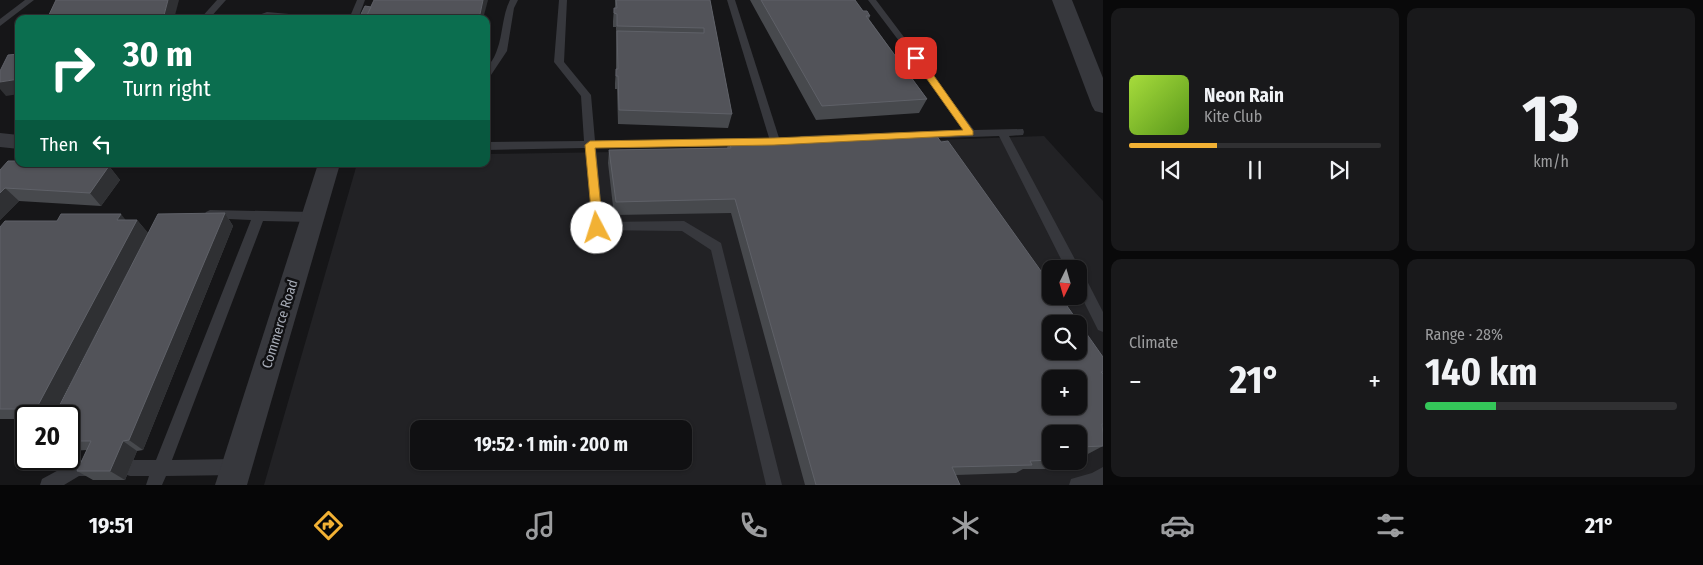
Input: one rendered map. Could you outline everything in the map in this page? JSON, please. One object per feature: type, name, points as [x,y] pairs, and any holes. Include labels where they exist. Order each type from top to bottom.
[{"type":"street","points":[[1062,0],[1103,106]]},
{"type":"street","points":[[0,140],[15,142]]},
{"type":"street","name":"Commerce Road","points":[[233,476],[328,167]]},
{"type":"lane","points":[[0,23],[30,0]]},
{"type":"lane","points":[[208,15],[222,0]]},
{"type":"lane","points":[[355,15],[362,0]]},
{"type":"lane","points":[[490,70],[502,51],[510,8],[514,0]]},
{"type":"lane","points":[[563,0],[559,62],[586,95],[597,228],[684,226],[717,247],[774,485]]},
{"type":"lane","points":[[732,0],[775,141]]},
{"type":"lane","points":[[872,0],[927,72],[970,133]]},
{"type":"lane","points":[[1002,132],[1068,260]]},
{"type":"lane","points":[[490,146],[775,141],[1019,132]]},
{"type":"lane","points":[[195,215],[313,217]]},
{"type":"lane","points":[[154,485],[259,216]]},
{"type":"lane","points":[[1088,297],[1103,326]]},
{"type":"lane","points":[[48,485],[77,468],[98,468]]},
{"type":"lane","points":[[130,468],[160,468],[233,476]]},
{"type":"lane","points":[[1077,485],[1096,480],[1103,475]]},
{"type":"shaded area","points":[[1044,136],[1103,201],[1103,485],[264,485],[356,167],[490,167],[490,154],[615,152]]},
{"type":"building","points":[[56,0],[168,0],[164,15],[49,15]]},
{"type":"building","points":[[374,0],[483,0],[480,15],[367,15]]},
{"type":"building","points":[[616,0],[710,0],[732,114],[619,110],[618,76],[616,76],[616,69],[618,69],[617,31],[704,33],[704,28],[617,26],[617,14],[614,13],[614,8],[617,8]]},
{"type":"building","points":[[761,0],[855,0],[863,11],[867,11],[870,16],[866,16],[927,99],[822,106]]},
{"type":"building","points":[[365,6],[371,7],[367,15],[360,15]]},
{"type":"building","points":[[15,54],[15,80],[0,82],[0,71],[8,55]]},
{"type":"building","points":[[936,135],[941,142],[948,141],[1042,272],[1042,305],[1066,305],[1073,315],[1042,315],[1042,360],[1087,360],[1087,334],[1103,357],[1103,372],[1101,372],[1103,374],[1103,446],[1087,447],[1087,425],[1042,425],[1042,460],[1030,461],[1032,465],[952,467],[960,485],[816,485],[735,199],[616,202],[609,150],[731,148],[729,141],[894,138],[894,136]]},
{"type":"building","points":[[8,161],[15,161],[15,167],[108,167],[90,193],[5,188],[0,193],[0,170]]},
{"type":"building","points":[[225,213],[129,440],[123,441],[110,471],[77,471],[80,470],[80,465],[91,441],[80,441],[80,405],[60,405],[158,214]]},
{"type":"building","points":[[61,214],[121,214],[117,220],[137,220],[38,405],[15,405],[15,409],[0,409],[0,227],[5,221],[57,221]]},
{"type":"route","points":[[597,228],[590,145],[774,141],[970,133],[916,58]]}]
